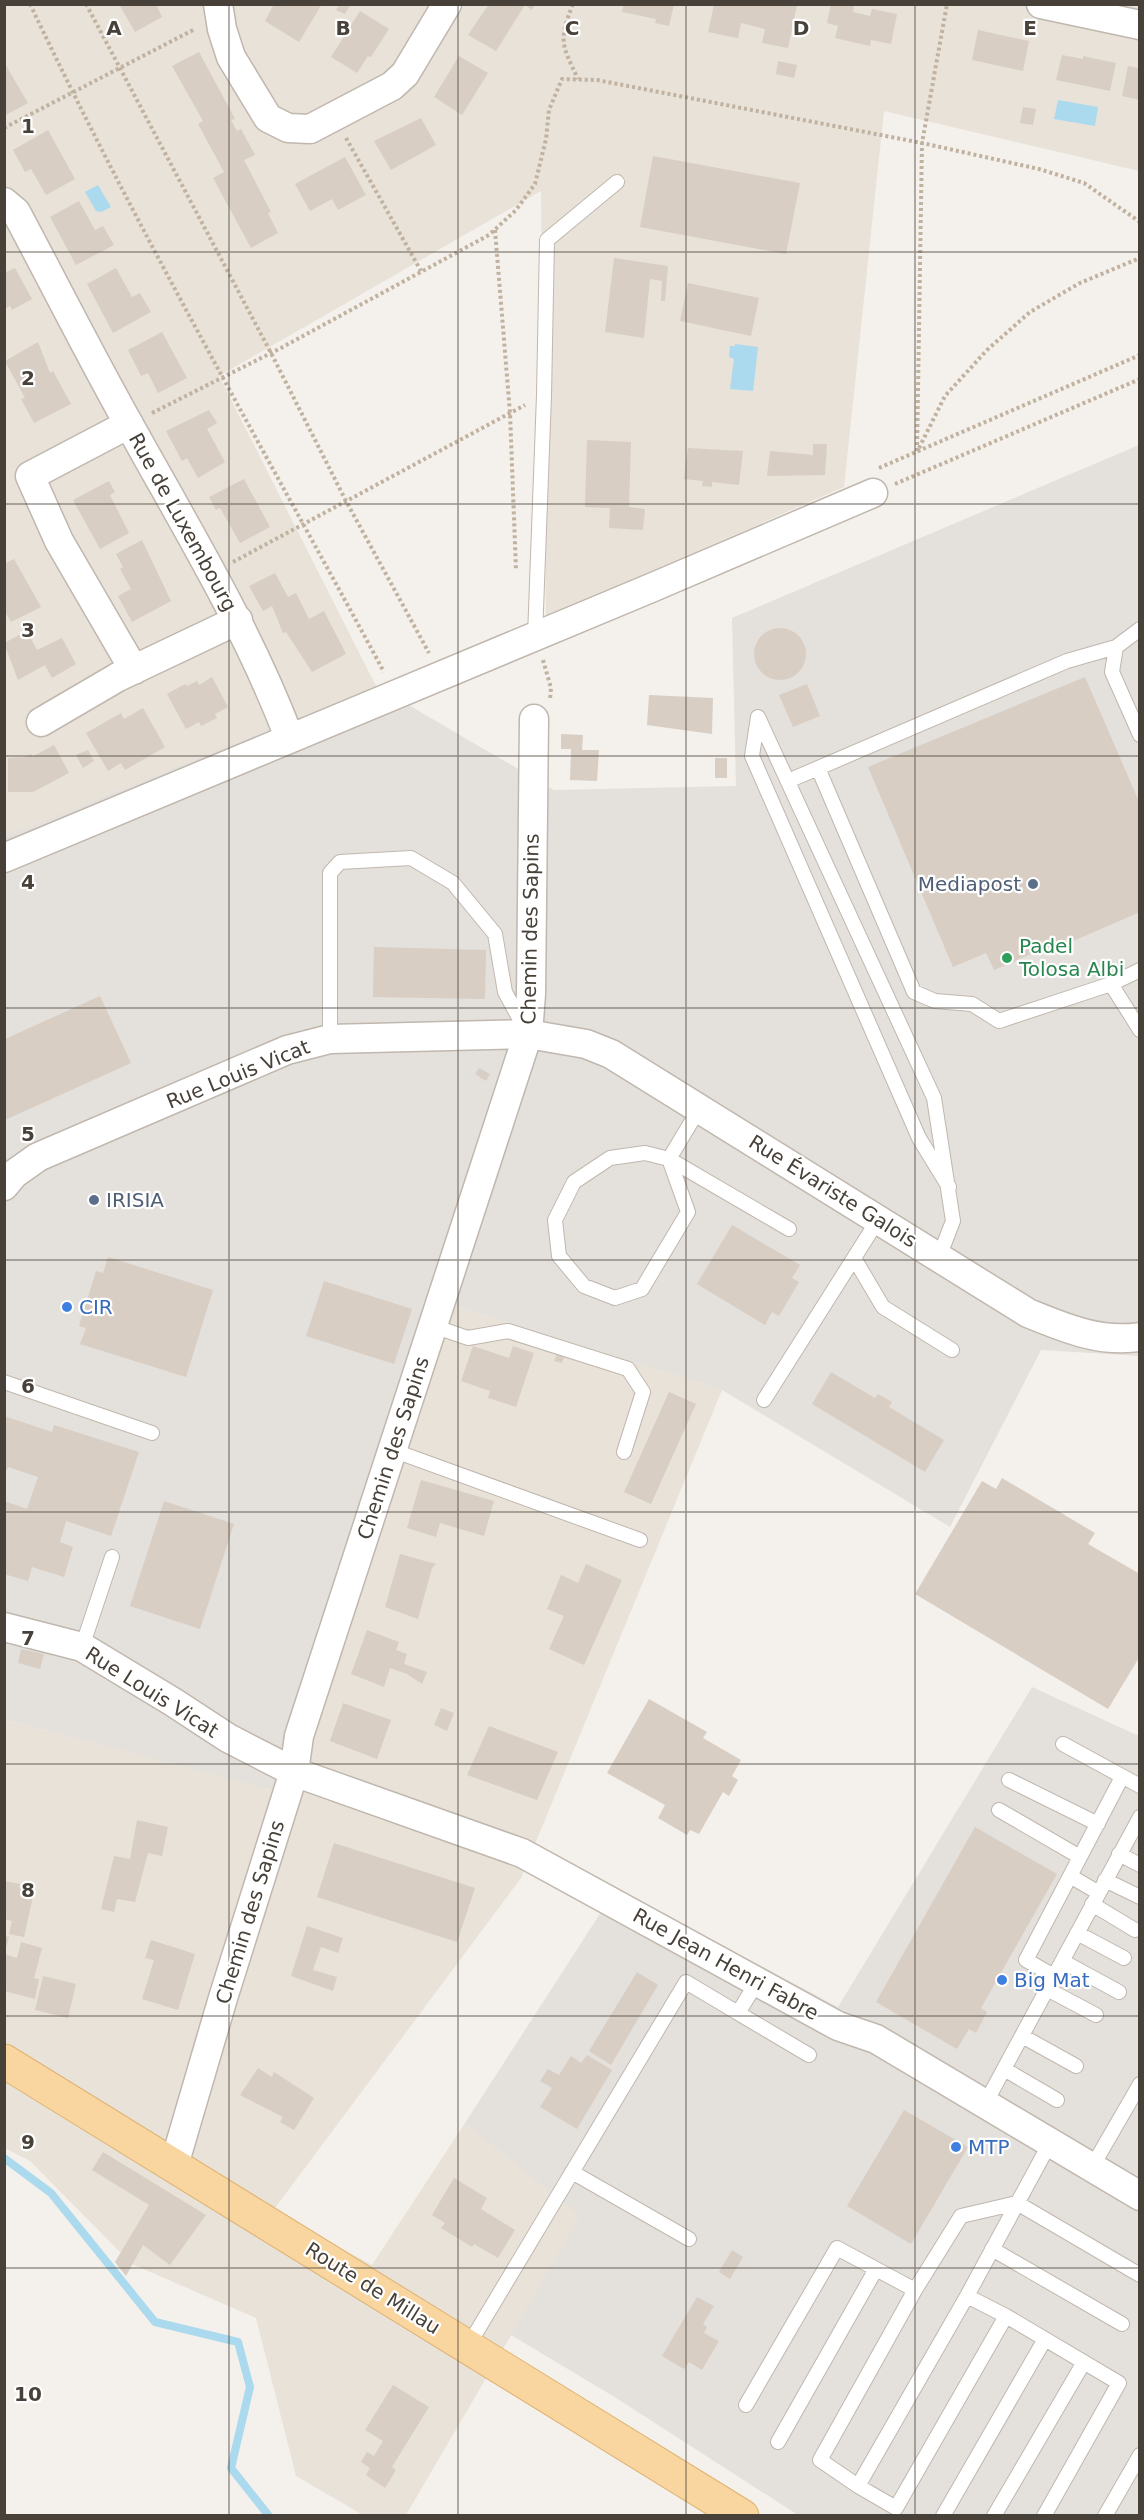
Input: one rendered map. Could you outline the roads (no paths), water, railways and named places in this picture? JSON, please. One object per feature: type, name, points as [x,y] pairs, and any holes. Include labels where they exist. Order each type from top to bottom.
[{"type":"main road","name":"Route de Millau","points":[[4,2061],[742,2516]]},
{"type":"street","points":[[219,10],[231,57],[268,118],[288,128],[310,129],[392,86],[405,74],[447,4]]},
{"type":"street","points":[[1041,4],[1140,25]]},
{"type":"street","name":"Rue de Luxembourg","points":[[4,202],[16,212],[129,424],[238,620],[271,691],[289,737]]},
{"type":"street","name":"Rue de Luxembourg","points":[[129,424],[30,476],[59,541],[134,669]]},
{"type":"street","points":[[4,858],[289,737],[535,637],[873,493]]},
{"type":"street","name":"Rue de Luxembourg","points":[[41,722],[134,669],[238,620]]},
{"type":"street","name":"Chemin des Sapins","points":[[174,2165],[222,1998],[294,1772],[298,1736],[528,1034],[531,994],[534,719]]},
{"type":"street","name":"Rue Louis Vicat","points":[[4,1186],[14,1174],[38,1157],[287,1050],[330,1040],[528,1034]]},
{"type":"street","name":"Rue Évariste Galois","points":[[528,1034],[586,1044],[611,1054],[1028,1312],[1071,1331],[1093,1336],[1126,1339],[1140,1337]]},
{"type":"street","name":"Rue Louis Vicat","points":[[4,1627],[82,1647],[228,1738],[294,1772]]},
{"type":"street","name":"Rue Jean Henri Fabre","points":[[294,1772],[522,1853],[838,2026],[876,2039],[1140,2196]]},
{"type":"lane","points":[[535,637],[547,240],[617,182]]},
{"type":"lane","points":[[788,782],[1067,661],[1116,647],[1140,629]]},
{"type":"lane","points":[[1116,647],[1112,672],[1140,735]]},
{"type":"lane","points":[[939,1257],[952,1221],[949,1187],[934,1098],[758,717],[752,756],[919,1138],[949,1187]]},
{"type":"lane","points":[[818,768],[914,992],[935,1001],[972,1004],[999,1022],[1111,984],[1140,970]]},
{"type":"lane","points":[[330,1040],[330,873],[340,862],[411,858],[453,883],[495,934],[505,992],[528,1034]]},
{"type":"lane","points":[[1111,984],[1140,1030]]},
{"type":"lane","points":[[669,1159],[699,1109]]},
{"type":"lane","points":[[669,1159],[688,1212],[642,1289],[615,1298],[584,1286],[559,1256],[555,1220],[574,1182],[610,1158],[645,1153],[669,1159],[789,1229]]},
{"type":"lane","points":[[764,1400],[878,1220]]},
{"type":"lane","points":[[854,1258],[883,1307],[952,1350]]},
{"type":"lane","points":[[433,1326],[468,1338],[508,1331],[628,1369],[643,1392],[624,1452]]},
{"type":"lane","points":[[4,1382],[152,1433]]},
{"type":"lane","points":[[392,1450],[640,1540]]},
{"type":"lane","points":[[82,1647],[112,1557]]},
{"type":"lane","points":[[1063,1744],[1140,1786]]},
{"type":"lane","points":[[1096,2014],[1050,1982],[1026,1960],[1122,1777]]},
{"type":"lane","points":[[1009,1780],[1098,1824]]},
{"type":"lane","points":[[999,1810],[1080,1857]]},
{"type":"lane","points":[[985,2104],[1139,1820]]},
{"type":"lane","points":[[1119,1854],[1140,1864]]},
{"type":"lane","points":[[1070,1876],[1135,1930]]},
{"type":"lane","points":[[1106,1880],[1140,1897]]},
{"type":"lane","points":[[1077,1933],[1124,1958]]},
{"type":"lane","points":[[1062,1961],[1119,1992]]},
{"type":"lane","points":[[468,2346],[686,1982],[809,2055]]},
{"type":"lane","points":[[738,2013],[757,1982]]},
{"type":"lane","points":[[1022,2036],[1076,2066]]},
{"type":"lane","points":[[1004,2068],[1058,2100]]},
{"type":"lane","points":[[1092,2168],[1140,2084]]},
{"type":"lane","points":[[858,2486],[967,2296],[1050,2143]]},
{"type":"lane","points":[[572,2172],[689,2239]]},
{"type":"lane","points":[[1006,2316],[896,2508],[820,2460],[915,2290],[961,2216],[1017,2203],[1140,2275]]},
{"type":"lane","points":[[746,2405],[837,2248],[915,2290]]},
{"type":"lane","points":[[992,2249],[1122,2324]]},
{"type":"lane","points":[[778,2442],[876,2269]]},
{"type":"lane","points":[[967,2296],[1006,2316],[1119,2383],[1044,2516]]},
{"type":"lane","points":[[943,2516],[1045,2339]]},
{"type":"lane","points":[[994,2516],[1084,2362]]},
{"type":"lane","points":[[1105,2516],[1135,2472],[1140,2455]]},
{"type":"water","points":[[1058,100],[1098,107],[1095,126],[1054,119]]},
{"type":"water","points":[[98,185],[111,207],[101,212],[96,211],[85,192]]},
{"type":"water","points":[[735,344],[758,347],[753,391],[730,389],[734,359],[729,357],[730,346],[735,346]]},
{"type":"waterway","points":[[4,2158],[51,2193],[155,2322],[238,2342],[250,2387],[231,2468],[269,2516]]},
{"type":"place","name":"Mediapost","points":[[1033,884]]},
{"type":"place","name":"Padel Tolosa Albi","points":[[1007,958]]},
{"type":"place","name":"IRISIA","points":[[94,1200]]},
{"type":"place","name":"CIR","points":[[67,1307]]},
{"type":"place","name":"Big Mat","points":[[1002,1980]]},
{"type":"place","name":"MTP","points":[[956,2147]]}]
